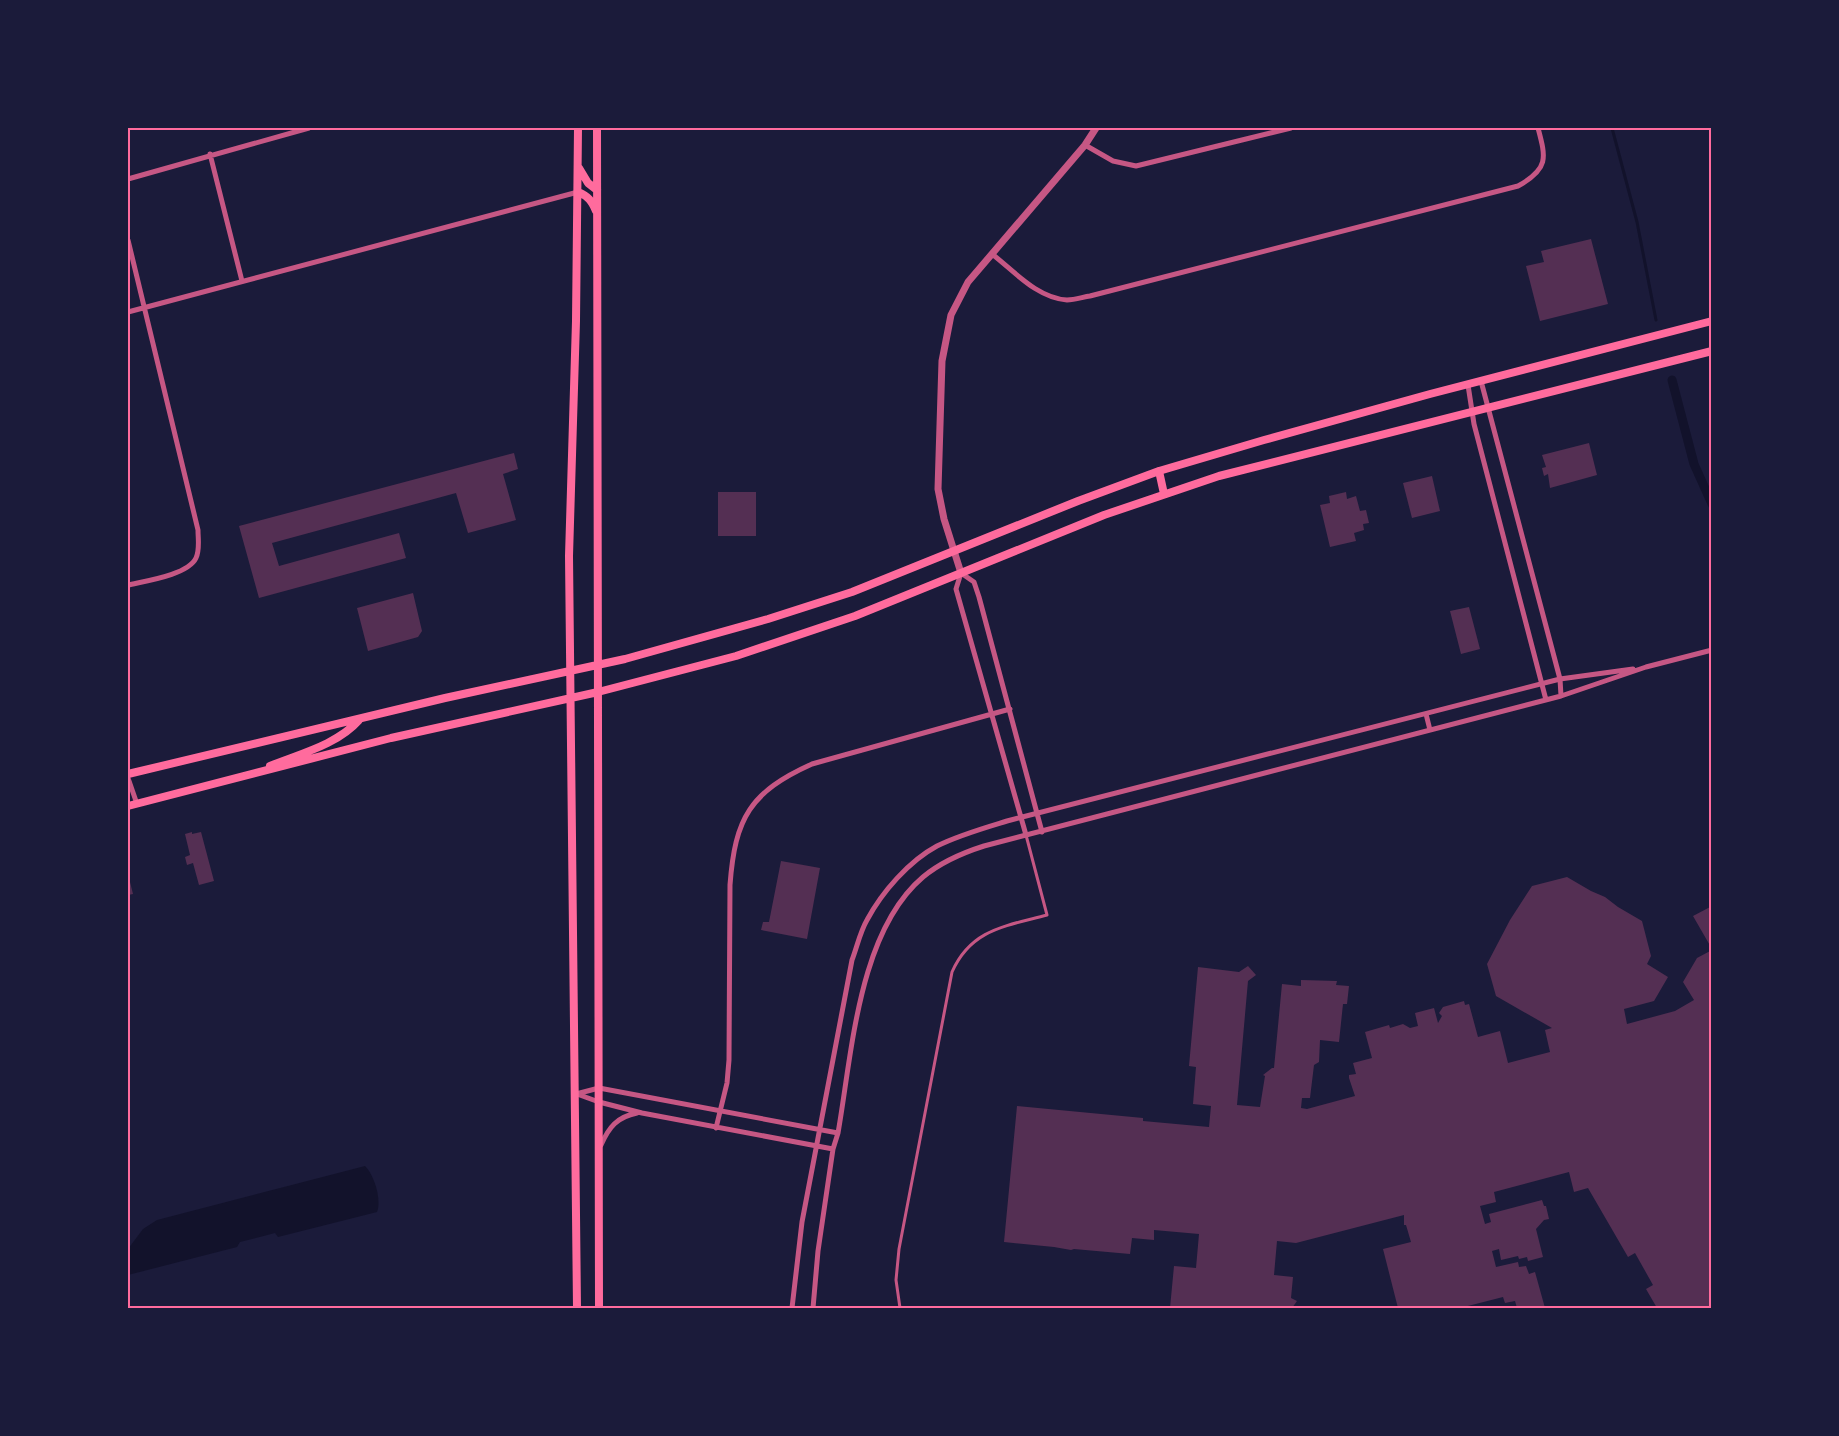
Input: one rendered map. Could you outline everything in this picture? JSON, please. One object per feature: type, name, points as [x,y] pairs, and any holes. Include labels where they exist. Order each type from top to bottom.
[{"type":"main road","points":[[577,1308],[575,970],[571,894],[570,504],[578,128]]},
{"type":"main road","points":[[597,128],[599,1308]]},
{"type":"main road","points":[[578,165],[583,177],[597,190]]},
{"type":"main road","points":[[578,192],[592,202],[597,214]]},
{"type":"main road","points":[[128,776],[445,698],[598,665],[806,608],[1159,471],[1263,440],[1712,321]]},
{"type":"main road","points":[[132,805],[392,738],[570,699],[736,656],[804,635],[1104,515],[1164,494],[1264,463],[1712,351]]},
{"type":"main road","points":[[1159,471],[1164,494]]},
{"type":"main road","points":[[237,779],[336,739],[350,730],[359,720]]},
{"type":"street","points":[[128,179],[210,154],[309,128]]},
{"type":"street","points":[[1026,836],[956,589],[961,573],[956,550],[944,519],[938,489],[942,361],[951,315],[968,282],[1085,145],[1096,128]]},
{"type":"street","points":[[1085,145],[1113,161],[1136,166],[1291,128]]},
{"type":"street","points":[[992,254],[1038,290],[1054,298],[1069,300],[1518,186],[1533,178],[1542,168],[1545,155],[1538,128]]},
{"type":"street","points":[[210,154],[242,281]]},
{"type":"street","points":[[128,312],[578,192]]},
{"type":"street","points":[[128,240],[198,530],[196,559],[188,567],[178,572],[128,585]]},
{"type":"street","points":[[1481,381],[1560,679],[1561,696]]},
{"type":"street","points":[[1468,385],[1546,700]]},
{"type":"street","points":[[961,573],[974,582],[1039,813],[1042,832]]},
{"type":"street","points":[[813,1308],[818,1251],[834,1149],[869,967],[881,935],[897,906],[922,878],[944,862],[970,851],[1561,696],[1646,667],[1712,650]]},
{"type":"street","points":[[792,1308],[802,1222],[852,960],[866,921],[886,891],[913,863],[936,846],[978,829],[1560,679],[1646,667]]},
{"type":"street","points":[[716,1128],[722,1110],[729,1060],[732,856],[738,830],[753,804],[784,776],[812,764],[1010,709]]},
{"type":"street","points":[[1426,714],[1430,730]]},
{"type":"street","points":[[128,776],[132,805]]},
{"type":"street","points":[[576,1094],[599,1088],[838,1133]]},
{"type":"street","points":[[576,1094],[642,1113],[834,1149]]},
{"type":"street","points":[[599,1149],[615,1122],[627,1115],[642,1113]]},
{"type":"lane","points":[[900,1308],[896,1280],[899,1249],[952,972],[963,953],[982,935],[996,928],[1047,915],[1026,836]]},
{"type":"shaded area","points":[[365,1166],[376,1188],[377,1212],[278,1237],[275,1233],[240,1242],[237,1247],[128,1275],[128,1249],[143,1229],[157,1220]]},
{"type":"building","points":[[1591,239],[1608,304],[1540,321],[1526,266],[1544,262],[1541,251]]},
{"type":"building","points":[[1589,443],[1597,475],[1550,488],[1548,474],[1544,476],[1542,468],[1546,467],[1542,455]]},
{"type":"building","points":[[514,453],[518,469],[503,474],[516,520],[468,533],[456,493],[272,543],[279,566],[399,533],[406,558],[259,598],[239,526]]},
{"type":"building","points":[[1432,476],[1440,511],[1412,518],[1403,483]]},
{"type":"building","points":[[718,492],[756,492],[756,536],[718,536]]},
{"type":"building","points":[[1346,492],[1347,499],[1356,496],[1360,511],[1366,510],[1369,523],[1363,524],[1364,530],[1354,533],[1356,541],[1330,547],[1320,505],[1330,503],[1329,496]]},
{"type":"building","points":[[413,593],[422,631],[418,637],[368,651],[357,608]]},
{"type":"building","points":[[1469,607],[1480,649],[1461,654],[1450,611]]},
{"type":"building","points":[[192,832],[192,834],[201,832],[214,881],[199,885],[193,863],[187,865],[185,857],[190,855],[185,834]]},
{"type":"building","points":[[781,861],[820,868],[807,939],[761,930],[763,922],[769,922]]},
{"type":"building","points":[[128,874],[133,894],[128,895]]},
{"type":"building","points":[[1567,877],[1605,897],[1642,921],[1651,956],[1647,964],[1668,977],[1654,1001],[1624,1009],[1627,1024],[1675,1011],[1694,1000],[1683,982],[1697,958],[1712,950],[1712,1308],[1657,1308],[1646,1289],[1653,1285],[1635,1253],[1628,1257],[1588,1188],[1574,1192],[1569,1172],[1494,1192],[1496,1202],[1480,1206],[1485,1224],[1491,1222],[1489,1214],[1542,1200],[1546,1206],[1549,1219],[1544,1220],[1536,1229],[1543,1257],[1528,1261],[1527,1257],[1519,1259],[1518,1256],[1501,1260],[1499,1249],[1492,1251],[1496,1267],[1518,1262],[1519,1267],[1526,1266],[1529,1274],[1535,1272],[1545,1308],[1517,1308],[1515,1301],[1505,1303],[1503,1297],[1460,1308],[1398,1308],[1383,1249],[1411,1242],[1406,1225],[1404,1225],[1404,1215],[1296,1243],[1277,1241],[1274,1275],[1293,1277],[1291,1298],[1297,1301],[1292,1308],[1170,1308],[1174,1266],[1196,1268],[1199,1234],[1154,1230],[1154,1240],[1132,1238],[1130,1254],[1004,1242],[1017,1106],[1209,1127],[1211,1106],[1193,1104],[1196,1067],[1189,1066],[1198,967],[1239,972],[1248,966],[1256,975],[1248,981],[1237,1105],[1260,1107],[1265,1076],[1263,1075],[1274,1068],[1282,984],[1301,986],[1301,980],[1337,981],[1336,985],[1349,986],[1347,1004],[1343,1004],[1339,1042],[1320,1040],[1319,1062],[1314,1065],[1310,1098],[1302,1098],[1301,1108],[1307,1109],[1355,1096],[1349,1078],[1349,1075],[1356,1074],[1353,1063],[1372,1058],[1365,1032],[1389,1025],[1390,1028],[1403,1024],[1410,1028],[1418,1026],[1415,1013],[1434,1008],[1438,1023],[1442,1016],[1439,1013],[1443,1007],[1464,1001],[1465,1005],[1469,1004],[1478,1037],[1500,1031],[1508,1063],[1550,1052],[1545,1030],[1552,1028],[1496,996],[1487,964],[1510,920],[1532,886]]},
{"type":"building","points":[[1712,906],[1712,949],[1693,916]]},
{"type":"waterway","points":[[1612,128],[1637,222],[1656,320]]},
{"type":"waterway","points":[[1672,380],[1694,464],[1712,504]]}]
